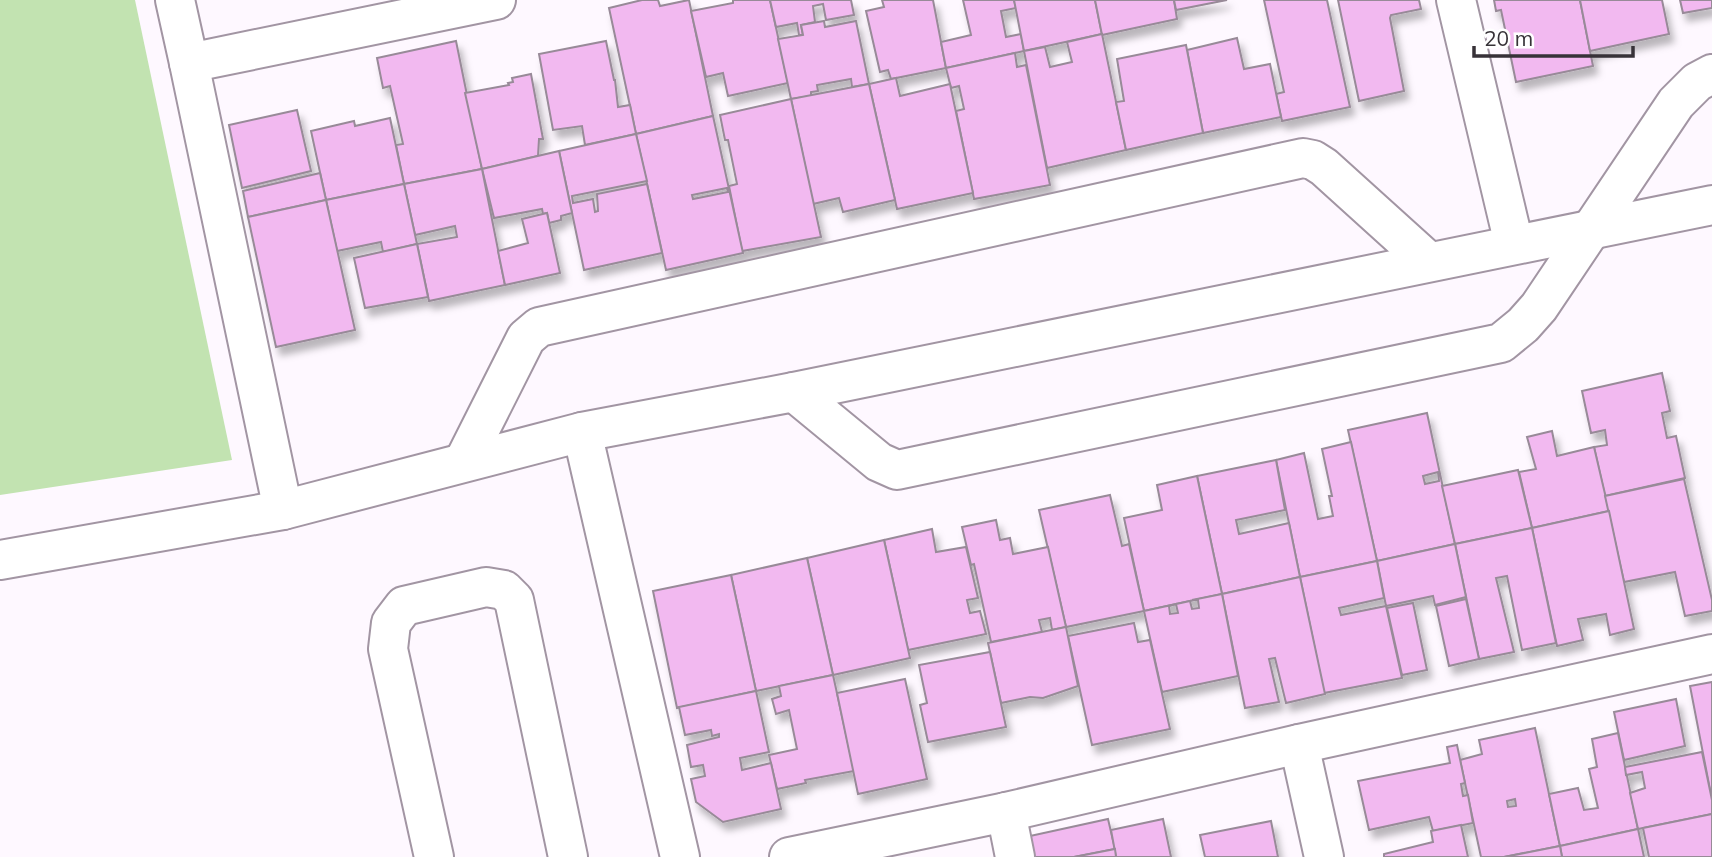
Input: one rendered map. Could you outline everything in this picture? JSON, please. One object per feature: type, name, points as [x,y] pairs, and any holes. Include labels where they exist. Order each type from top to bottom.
[{"type":"street","points":[[175,0],[283,510]]},
{"type":"street","points":[[189,63],[496,0]]},
{"type":"street","points":[[1456,0],[1514,244]]},
{"type":"street","points":[[794,392],[878,462],[897,470],[1501,343],[1539,307],[1676,103],[1697,82],[1712,74]]},
{"type":"street","points":[[464,461],[526,338],[539,327],[1303,158],[1313,160],[1324,167],[1428,261]]},
{"type":"street","points":[[0,560],[283,510],[582,432],[794,392],[1712,205]]},
{"type":"street","points":[[582,432],[680,857]]},
{"type":"street","points":[[434,857],[388,649],[391,623],[404,606],[486,587],[504,590],[514,600],[568,857]]},
{"type":"street","points":[[789,857],[1006,812],[1299,744],[1712,654]]},
{"type":"street","points":[[1299,744],[1324,857]]},
{"type":"street","points":[[1006,812],[1015,857]]},
{"type":"green space","points":[[0,0],[135,0],[232,460],[0,495]]},
{"type":"building","points":[[642,0],[658,0],[660,6],[689,0],[713,116],[636,134],[609,8]]},
{"type":"building","points":[[733,0],[770,0],[788,83],[728,96],[723,73],[706,77],[691,11],[733,3]]},
{"type":"building","points":[[770,0],[851,0],[854,15],[826,20],[823,4],[813,6],[815,22],[801,25],[803,35],[799,35],[797,23],[776,27]]},
{"type":"building","points":[[882,0],[933,0],[946,68],[891,79],[888,70],[880,72],[866,11],[884,7]]},
{"type":"building","points":[[963,0],[1014,0],[1016,8],[1001,11],[1006,37],[1021,34],[1024,51],[946,68],[941,42],[971,35]]},
{"type":"building","points":[[1014,0],[1095,0],[1102,34],[1024,51]]},
{"type":"building","points":[[1095,0],[1174,0],[1177,19],[1102,35]]},
{"type":"building","points":[[1174,0],[1227,0],[1176,10]]},
{"type":"building","points":[[1264,0],[1327,0],[1350,107],[1282,121],[1276,94],[1284,92]]},
{"type":"building","points":[[1338,0],[1419,0],[1421,9],[1391,15],[1390,18],[1404,91],[1359,101]]},
{"type":"building","points":[[1494,0],[1580,0],[1593,66],[1516,82],[1501,10],[1496,11]]},
{"type":"building","points":[[1580,0],[1662,0],[1669,34],[1590,51]]},
{"type":"building","points":[[1680,0],[1712,0],[1712,8],[1683,13]]},
{"type":"building","points":[[824,21],[825,27],[856,21],[869,84],[852,87],[851,79],[817,85],[818,91],[811,92],[811,96],[791,99],[778,39],[803,35],[801,25]]},
{"type":"building","points":[[1102,34],[1126,150],[1047,168],[1024,51],[1045,47],[1050,67],[1072,62],[1067,42]]},
{"type":"building","points":[[1237,38],[1244,69],[1270,64],[1281,117],[1203,133],[1187,50]]},
{"type":"building","points":[[456,41],[482,169],[404,184],[396,145],[403,144],[390,86],[383,88],[377,58]]},
{"type":"building","points":[[606,41],[618,107],[630,105],[636,134],[585,145],[582,126],[553,130],[539,54]]},
{"type":"building","points":[[1186,45],[1203,133],[1126,150],[1116,102],[1124,101],[1117,59]]},
{"type":"building","points":[[1015,53],[1017,67],[1026,65],[1050,185],[974,199],[956,111],[964,109],[959,86],[951,88],[946,68]]},
{"type":"building","points":[[531,74],[543,139],[539,139],[538,156],[482,169],[465,93],[509,85],[508,83],[513,82],[512,78]]},
{"type":"building","points":[[896,78],[900,96],[950,84],[973,193],[897,209],[869,84]]},
{"type":"building","points":[[869,84],[895,200],[843,212],[839,198],[813,204],[791,99]]},
{"type":"building","points":[[791,99],[821,237],[742,251],[729,186],[737,184],[720,115]]},
{"type":"building","points":[[297,110],[311,171],[242,188],[229,125]]},
{"type":"building","points":[[713,116],[743,253],[666,270],[636,134]],"holes":[[[727,188],[728,192],[693,199],[692,195]]]},
{"type":"building","points":[[390,118],[404,184],[326,200],[311,131],[354,121],[355,126]]},
{"type":"building","points":[[636,134],[647,181],[572,196],[573,203],[593,199],[595,212],[598,211],[597,194],[647,184],[662,253],[584,270],[559,151]]},
{"type":"building","points":[[559,151],[572,213],[549,223],[547,213],[543,214],[542,209],[494,218],[482,169]]},
{"type":"building","points":[[482,169],[505,285],[429,301],[417,244],[457,237],[455,226],[415,235],[404,184]]},
{"type":"building","points":[[320,173],[326,200],[248,217],[243,191]]},
{"type":"building","points":[[404,184],[417,244],[383,252],[381,242],[337,251],[326,200]]},
{"type":"building","points":[[326,200],[355,330],[276,347],[248,217]]},
{"type":"building","points":[[547,213],[560,273],[505,285],[498,251],[528,243],[522,219]]},
{"type":"building","points":[[417,244],[428,297],[365,308],[354,258]]},
{"type":"building","points":[[1662,373],[1670,411],[1662,413],[1667,438],[1676,436],[1685,478],[1605,496],[1594,447],[1607,445],[1605,430],[1591,433],[1582,391]]},
{"type":"building","points":[[1427,413],[1455,544],[1377,561],[1348,430]],"holes":[[[1438,472],[1439,481],[1425,484],[1423,476]]]},
{"type":"building","points":[[1552,431],[1557,456],[1594,447],[1609,511],[1532,528],[1519,472],[1536,469],[1527,437]]},
{"type":"building","points":[[1351,442],[1377,561],[1300,577],[1276,460],[1304,453],[1318,519],[1333,516],[1329,496],[1332,496],[1322,449]]},
{"type":"building","points":[[1276,460],[1285,510],[1236,520],[1239,534],[1289,523],[1300,577],[1222,594],[1197,476]]},
{"type":"building","points":[[1518,470],[1532,528],[1455,544],[1442,486]]},
{"type":"building","points":[[1197,476],[1222,594],[1144,611],[1124,518],[1162,510],[1157,485]]},
{"type":"building","points":[[1684,479],[1712,600],[1712,611],[1685,616],[1675,572],[1624,582],[1605,496]]},
{"type":"building","points":[[1110,495],[1122,546],[1129,544],[1144,611],[1066,627],[1039,510]]},
{"type":"building","points":[[1609,511],[1634,629],[1610,635],[1606,614],[1578,619],[1583,640],[1557,646],[1532,528]]},
{"type":"building","points":[[996,520],[1000,540],[1010,538],[1013,554],[1048,547],[1066,627],[1052,630],[1050,618],[1039,620],[1042,632],[991,642],[974,564],[971,565],[962,527]]},
{"type":"building","points":[[1532,528],[1556,643],[1522,650],[1507,576],[1496,578],[1514,652],[1479,659],[1455,544]]},
{"type":"building","points":[[932,529],[936,552],[966,547],[978,598],[967,600],[970,613],[980,611],[986,634],[908,650],[884,540]]},
{"type":"building","points":[[884,540],[910,658],[833,675],[807,558]]},
{"type":"building","points":[[1455,544],[1466,597],[1435,605],[1433,596],[1386,606],[1377,561]]},
{"type":"building","points":[[807,558],[833,675],[756,691],[731,575]]},
{"type":"building","points":[[1377,561],[1384,598],[1339,608],[1341,615],[1386,606],[1402,678],[1324,693],[1300,577]]},
{"type":"building","points":[[731,575],[756,691],[677,708],[653,591]]},
{"type":"building","points":[[1300,577],[1325,694],[1286,703],[1275,658],[1269,659],[1279,702],[1245,708],[1222,594]]},
{"type":"building","points":[[1222,594],[1238,676],[1162,692],[1144,611],[1175,604],[1169,606],[1170,614],[1178,613],[1176,604],[1190,601],[1192,609],[1199,608],[1198,600],[1192,600]]},
{"type":"building","points":[[1466,599],[1479,659],[1449,666],[1436,606]]},
{"type":"building","points":[[1413,603],[1427,670],[1402,675],[1387,608]]},
{"type":"building","points":[[1134,623],[1138,642],[1150,640],[1170,729],[1092,745],[1068,636]]},
{"type":"building","points":[[1066,627],[1078,686],[1043,698],[1030,697],[1001,703],[988,643]]},
{"type":"building","points":[[990,652],[1006,727],[928,742],[920,705],[927,703],[919,665]]},
{"type":"building","points":[[833,675],[854,771],[805,780],[806,783],[777,789],[769,755],[797,749],[789,710],[776,714],[772,699],[781,696],[779,686]]},
{"type":"building","points":[[905,679],[927,779],[858,794],[837,693]]},
{"type":"building","points":[[1712,682],[1712,800],[1690,686]]},
{"type":"building","points":[[756,691],[769,752],[740,758],[742,770],[771,763],[781,809],[723,822],[696,802],[691,779],[705,776],[703,765],[691,767],[687,745],[719,737],[719,734],[712,736],[711,730],[685,735],[679,707]]},
{"type":"building","points":[[1676,699],[1685,746],[1624,760],[1614,712]]},
{"type":"building","points":[[1535,728],[1560,846],[1504,857],[1481,857],[1460,760],[1482,754],[1479,740]],"holes":[[[1515,799],[1516,806],[1508,807],[1507,801]]]},
{"type":"building","points":[[1618,733],[1638,829],[1560,846],[1549,794],[1578,788],[1584,810],[1598,808],[1589,769],[1597,767],[1592,739]]},
{"type":"building","points":[[1457,745],[1465,783],[1461,784],[1463,796],[1468,795],[1473,823],[1433,831],[1429,817],[1369,830],[1358,781],[1450,763],[1447,747]]},
{"type":"building","points":[[1702,752],[1712,800],[1712,814],[1638,829],[1630,793],[1645,788],[1642,772],[1626,775],[1625,767]]},
{"type":"building","points":[[1712,814],[1712,857],[1649,857],[1643,828]]},
{"type":"building","points":[[1108,819],[1115,849],[1074,857],[1034,857],[1030,836]]},
{"type":"building","points":[[1163,819],[1171,857],[1116,857],[1111,830]]},
{"type":"building","points":[[1271,821],[1278,857],[1205,857],[1200,835]]},
{"type":"building","points":[[1461,825],[1468,857],[1384,857],[1384,854],[1433,842],[1431,831]]},
{"type":"building","points":[[1638,829],[1644,857],[1562,857],[1560,846]]},
{"type":"building","points":[[1560,846],[1562,857],[1504,857]]},
{"type":"building","points":[[1115,849],[1116,857],[1074,857]]}]
